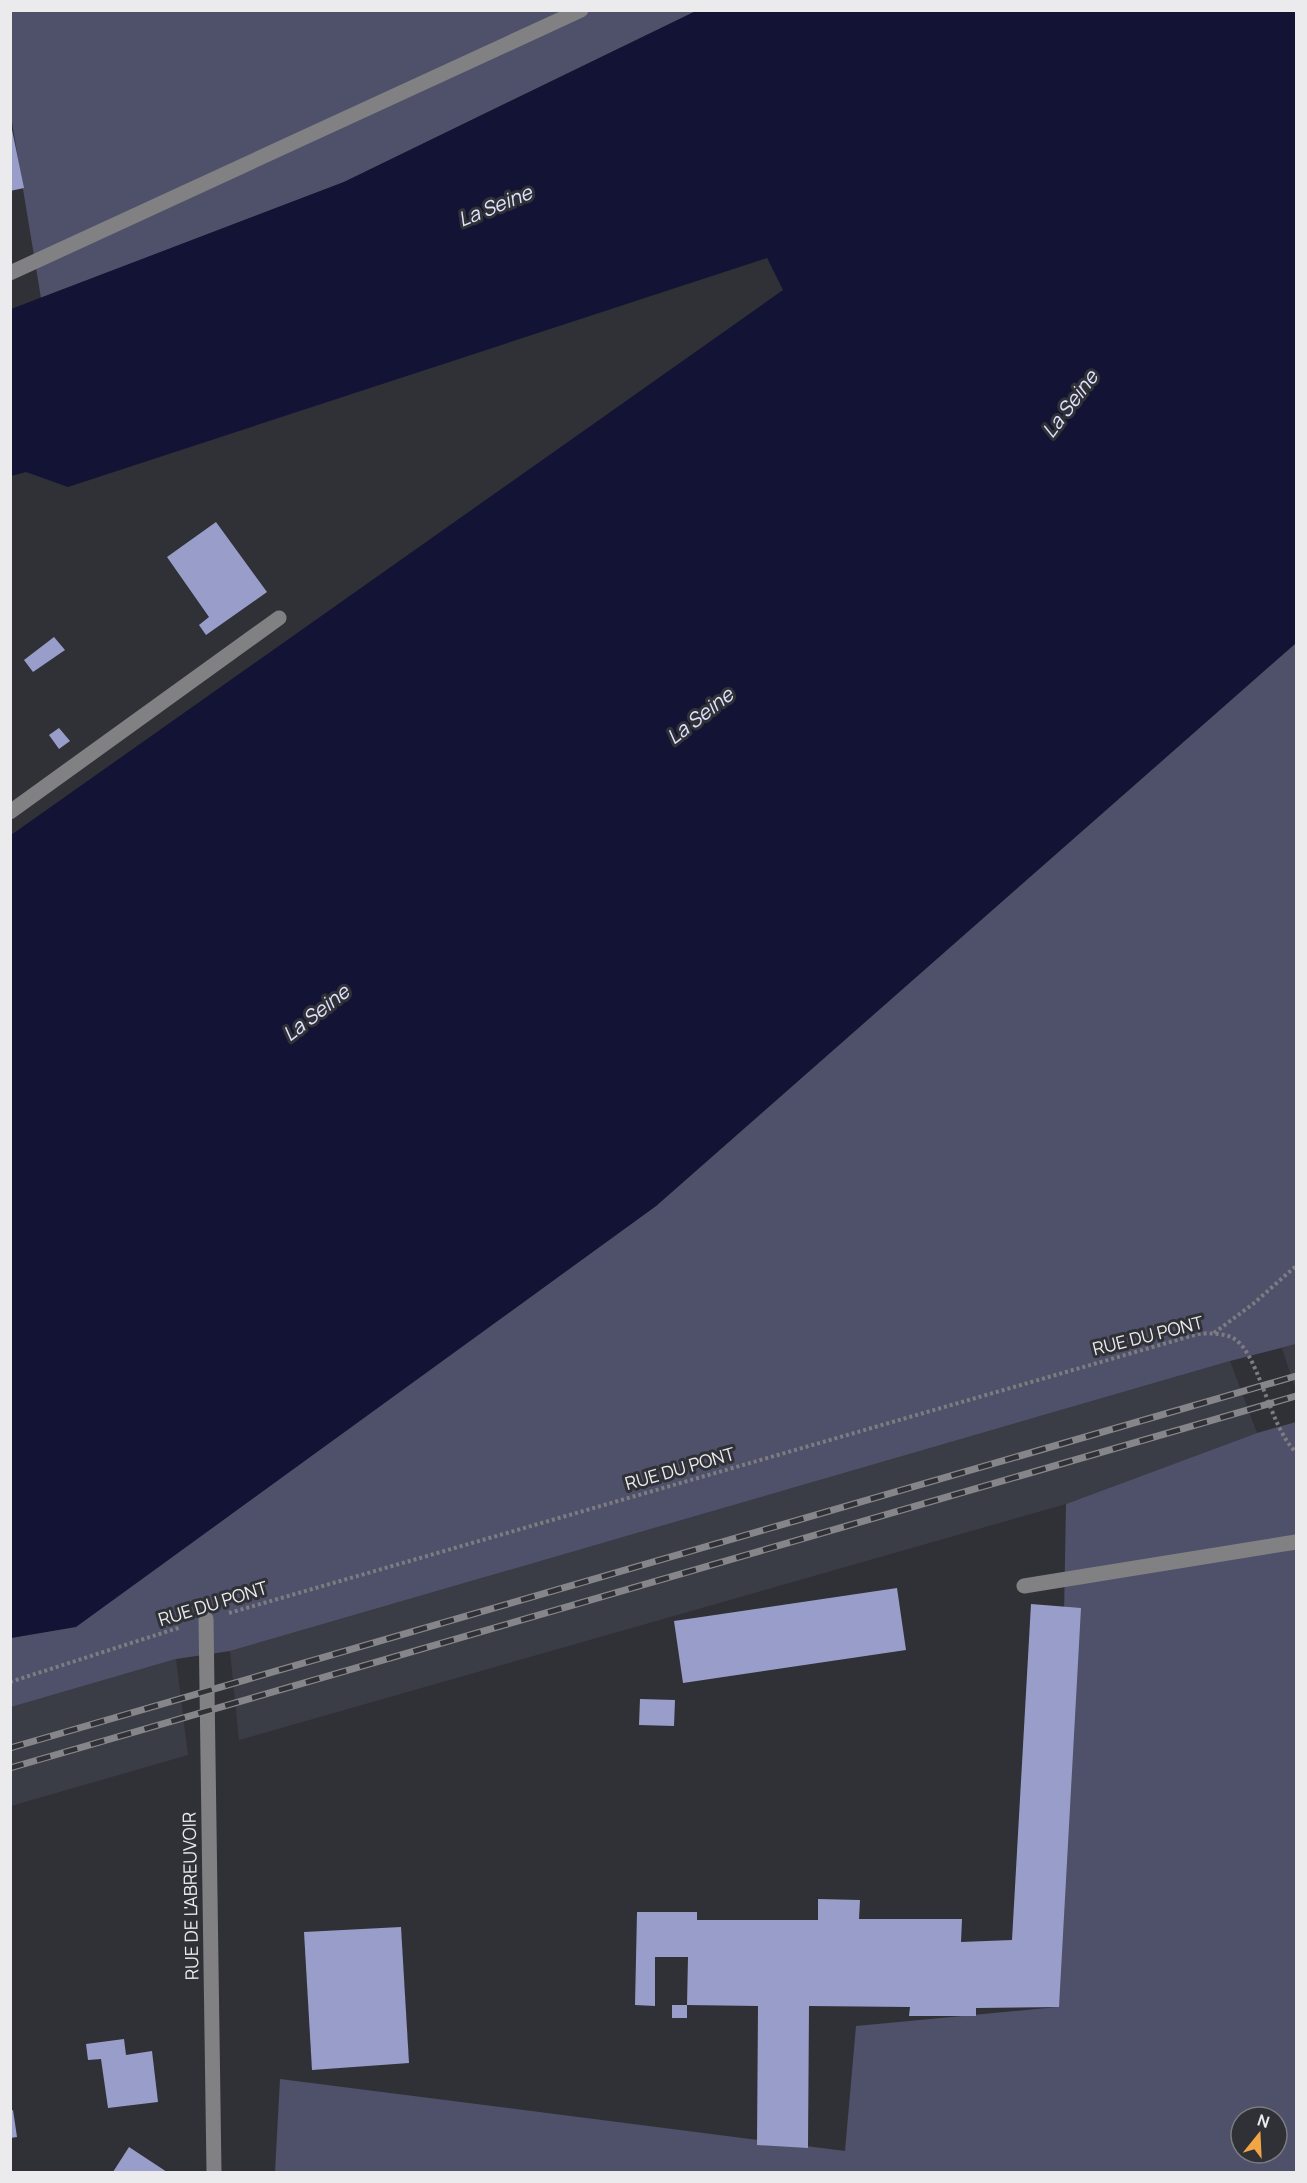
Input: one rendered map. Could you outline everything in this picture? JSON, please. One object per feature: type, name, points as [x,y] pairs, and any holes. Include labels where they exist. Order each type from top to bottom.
[{"type":"street","points":[[10,273],[581,10]]},
{"type":"street","points":[[10,812],[279,618]]},
{"type":"street","points":[[1024,1586],[1296,1542]]},
{"type":"street","name":"RUE DE L'ABREUVOIR","points":[[206,1619],[214,2172]]},
{"type":"path","points":[[1214,1333],[1253,1304],[1296,1266]]},
{"type":"path","name":"RUE DU PONT","points":[[10,1682],[206,1619],[1198,1334],[1214,1333],[1232,1338],[1247,1351],[1277,1426],[1296,1452]]},
{"type":"shaded area","points":[[10,11],[696,11],[344,182],[41,298],[11,116]]},
{"type":"shaded area","points":[[1296,643],[1296,1344],[1230,1361],[230,1651],[176,1659],[11,1707],[11,1638],[76,1626],[656,1206]]},
{"type":"shaded area","points":[[1296,1344],[1296,1391],[1282,1348]]},
{"type":"shaded area","points":[[1230,1361],[1257,1433],[1066,1504],[239,1740],[230,1651]]},
{"type":"shaded area","points":[[1296,1422],[1296,2172],[275,2172],[280,2079],[845,2151],[856,2026],[1057,2007],[1066,1504],[1257,1433]]},
{"type":"shaded area","points":[[176,1659],[188,1755],[11,1806],[11,1707]]},
{"type":"water","name":"La Seine","points":[[696,11],[1296,11],[1296,643],[656,1206],[76,1627],[11,1638],[11,835],[783,290],[767,258],[68,487],[26,472],[11,476],[11,309],[344,182]]},
{"type":"building","points":[[10,120],[24,188],[10,191]]},
{"type":"building","points":[[216,522],[267,592],[206,635],[199,625],[209,617],[167,557]]},
{"type":"building","points":[[54,637],[65,650],[33,672],[24,660]]},
{"type":"building","points":[[59,728],[70,741],[59,749],[49,735]]},
{"type":"building","points":[[897,1588],[906,1650],[683,1683],[674,1621]]},
{"type":"building","points":[[1031,1604],[1081,1608],[1059,2007],[976,2008],[976,2016],[909,2016],[910,2007],[809,2006],[808,2148],[757,2145],[758,2006],[687,2005],[688,1957],[655,1957],[655,2006],[635,2005],[637,1912],[697,1912],[697,1920],[818,1920],[818,1899],[860,1900],[859,1919],[962,1919],[961,1942],[1012,1940]]},
{"type":"building","points":[[640,1699],[675,1700],[674,1726],[639,1725]]},
{"type":"building","points":[[401,1927],[409,2063],[312,2070],[304,1932]]},
{"type":"building","points":[[672,2005],[687,2005],[687,2018],[672,2018]]},
{"type":"building","points":[[124,2039],[126,2055],[152,2051],[158,2102],[108,2108],[101,2059],[88,2060],[86,2044]]},
{"type":"building","points":[[13,2110],[17,2137],[10,2138],[10,2111]]},
{"type":"building","points":[[129,2147],[167,2172],[113,2172]]},
{"type":"railway","points":[[10,1748],[1296,1376]]},
{"type":"railway","points":[[10,1768],[1296,1396]]}]
